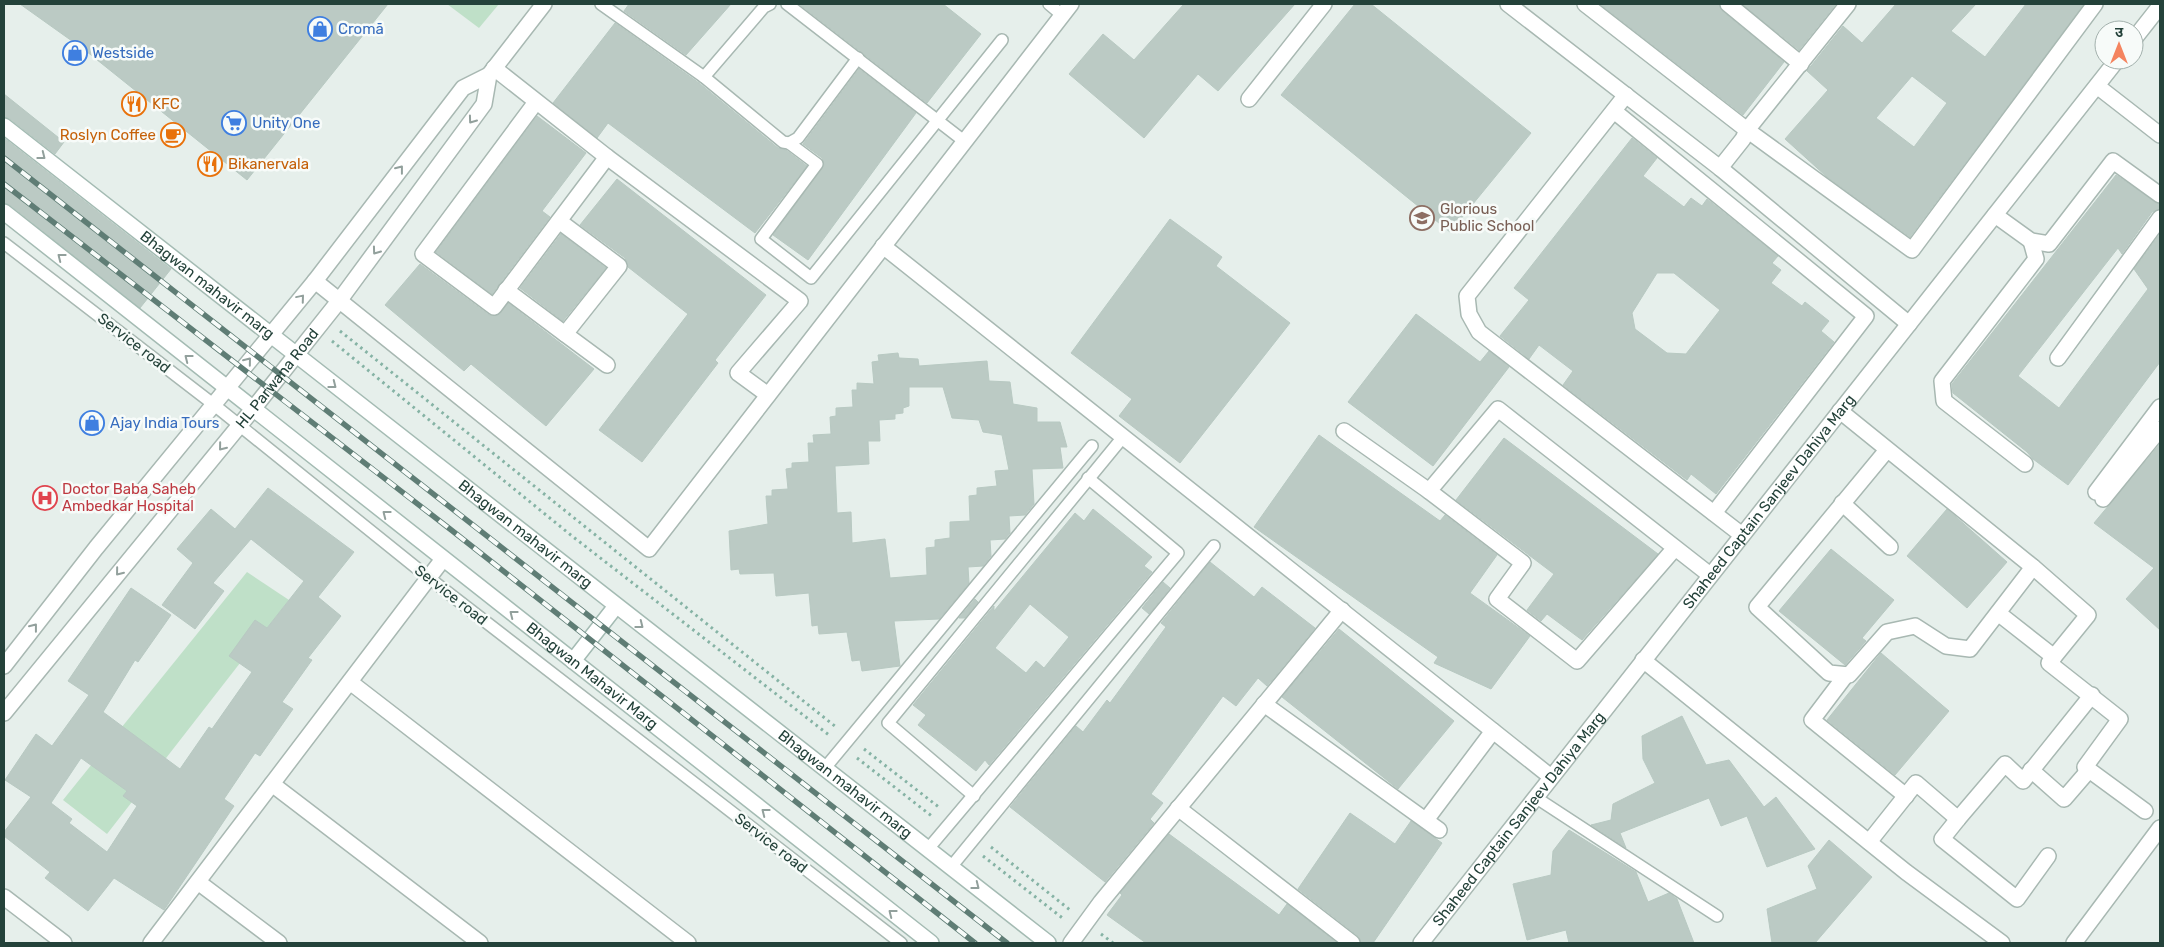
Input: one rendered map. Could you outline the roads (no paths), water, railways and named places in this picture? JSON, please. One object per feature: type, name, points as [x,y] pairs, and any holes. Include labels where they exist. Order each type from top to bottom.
[{"type":"street","name":"HL Parwana Road","points":[[4,713],[240,426],[294,355],[339,301],[484,104],[492,72],[544,4]]},
{"type":"street","points":[[1249,99],[1324,4]]},
{"type":"street","points":[[1508,4],[1720,168],[1909,324]]},
{"type":"street","points":[[1585,4],[1747,130],[1912,250],[2095,4]]},
{"type":"street","points":[[1728,4],[1801,64]]},
{"type":"street","points":[[1720,168],[1743,139],[1747,130],[1848,4]]},
{"type":"street","points":[[2144,25],[2159,5]]},
{"type":"street","points":[[314,281],[649,549],[1066,9]]},
{"type":"street","name":"Shaheed Captain Sanjeev Dahiya Marg","points":[[1421,943],[2109,70]]},
{"type":"street","name":"HL Parwana Road","points":[[4,666],[96,548],[314,281],[463,88],[492,72]]},
{"type":"street","points":[[492,72],[536,102],[800,301],[738,374],[768,395]]},
{"type":"street","points":[[2097,86],[2160,135]]},
{"type":"street","points":[[1626,96],[1467,296],[1468,314],[1480,332],[1742,534]]},
{"type":"street","points":[[536,102],[423,254],[494,307],[607,157]]},
{"type":"street","points":[[1614,111],[1866,316],[1714,513]]},
{"type":"street","name":"Bhagwan mahavir marg","points":[[4,126],[294,355],[1048,943]]},
{"type":"street","points":[[1995,215],[2031,241],[2049,244],[2113,161],[2160,196]]},
{"type":"street","points":[[4,212],[253,409]]},
{"type":"street","points":[[2058,358],[2160,218]]},
{"type":"street","points":[[559,221],[619,266],[566,334]]},
{"type":"street","points":[[2025,464],[1944,401],[1942,381],[2036,259],[2031,241]]},
{"type":"street","points":[[883,246],[1551,777]]},
{"type":"street","points":[[506,290],[607,365]]},
{"type":"street","points":[[2158,438],[2099,495],[2160,407]]},
{"type":"street","name":"Bhagwan Mahavir Marg","points":[[253,409],[930,943]]},
{"type":"street","points":[[1429,491],[1498,409],[1710,576]]},
{"type":"street","points":[[1840,412],[2033,567],[2088,615],[2049,663],[2092,695],[2120,719],[2085,767],[2145,811]]},
{"type":"street","points":[[1344,431],[1429,491],[1523,564],[1497,599],[1577,661],[1675,548]]},
{"type":"street","points":[[1887,450],[1757,607],[1829,672],[1850,675],[1887,632],[1915,626],[1946,646],[1970,649],[2033,567]]},
{"type":"street","points":[[1842,503],[1890,547]]},
{"type":"street","points":[[151,943],[444,559]]},
{"type":"street","points":[[573,661],[616,606]]},
{"type":"street","points":[[1079,932],[1178,808],[1342,610]]},
{"type":"street","points":[[1998,614],[2054,657]]},
{"type":"street","points":[[1643,660],[1906,872],[2002,943]]},
{"type":"street","points":[[1846,675],[1812,720],[1906,796]]},
{"type":"street","points":[[350,682],[688,943]]},
{"type":"street","points":[[2048,856],[2017,899],[1942,839],[2005,764],[2023,781],[2092,695]]},
{"type":"street","points":[[1264,704],[1439,830]]},
{"type":"street","points":[[1426,820],[1493,731]]},
{"type":"street","points":[[2031,770],[2064,799],[2089,770]]},
{"type":"street","points":[[1869,842],[1916,783],[1958,819]]},
{"type":"street","points":[[272,784],[480,943]]},
{"type":"street","points":[[1178,808],[1352,943]]},
{"type":"street","points":[[2074,943],[2160,828]]},
{"type":"street","points":[[198,882],[279,943]]},
{"type":"street","points":[[4,897],[64,943]]},
{"type":"lane","points":[[601,4],[704,77],[783,142],[789,143],[817,164],[761,239],[810,278],[1002,40]]},
{"type":"lane","points":[[704,77],[764,8],[770,4]]},
{"type":"lane","points":[[788,4],[964,141]]},
{"type":"lane","points":[[1049,4],[1066,9]]},
{"type":"lane","points":[[789,143],[798,138],[858,58]]},
{"type":"lane","name":"Service road","points":[[4,243],[213,404],[429,578],[901,943]]},
{"type":"lane","points":[[974,796],[888,723],[1123,437]]},
{"type":"lane","points":[[825,768],[1092,446]]},
{"type":"lane","points":[[928,849],[1178,553],[1088,478]]},
{"type":"lane","points":[[952,867],[1214,546]]},
{"type":"lane","points":[[1535,797],[1717,916]]},
{"type":"railway","points":[[4,158],[1007,943]]},
{"type":"railway","points":[[4,184],[450,529],[975,943]]},
{"type":"place","name":"Cromā","points":[[320,29]]},
{"type":"place","name":"Westside","points":[[75,53]]},
{"type":"place","name":"KFC","points":[[134,104]]},
{"type":"place","name":"Unity One","points":[[234,123]]},
{"type":"place","name":"Roslyn Coffee","points":[[173,135]]},
{"type":"place","name":"Bikanervala","points":[[210,164]]},
{"type":"place","name":"Glorious Public School","points":[[1422,218]]},
{"type":"place","name":"Ajay India Tours","points":[[92,423]]},
{"type":"place","name":"Doctor Baba Saheb Ambedkar Hospital","points":[[45,498]]}]
